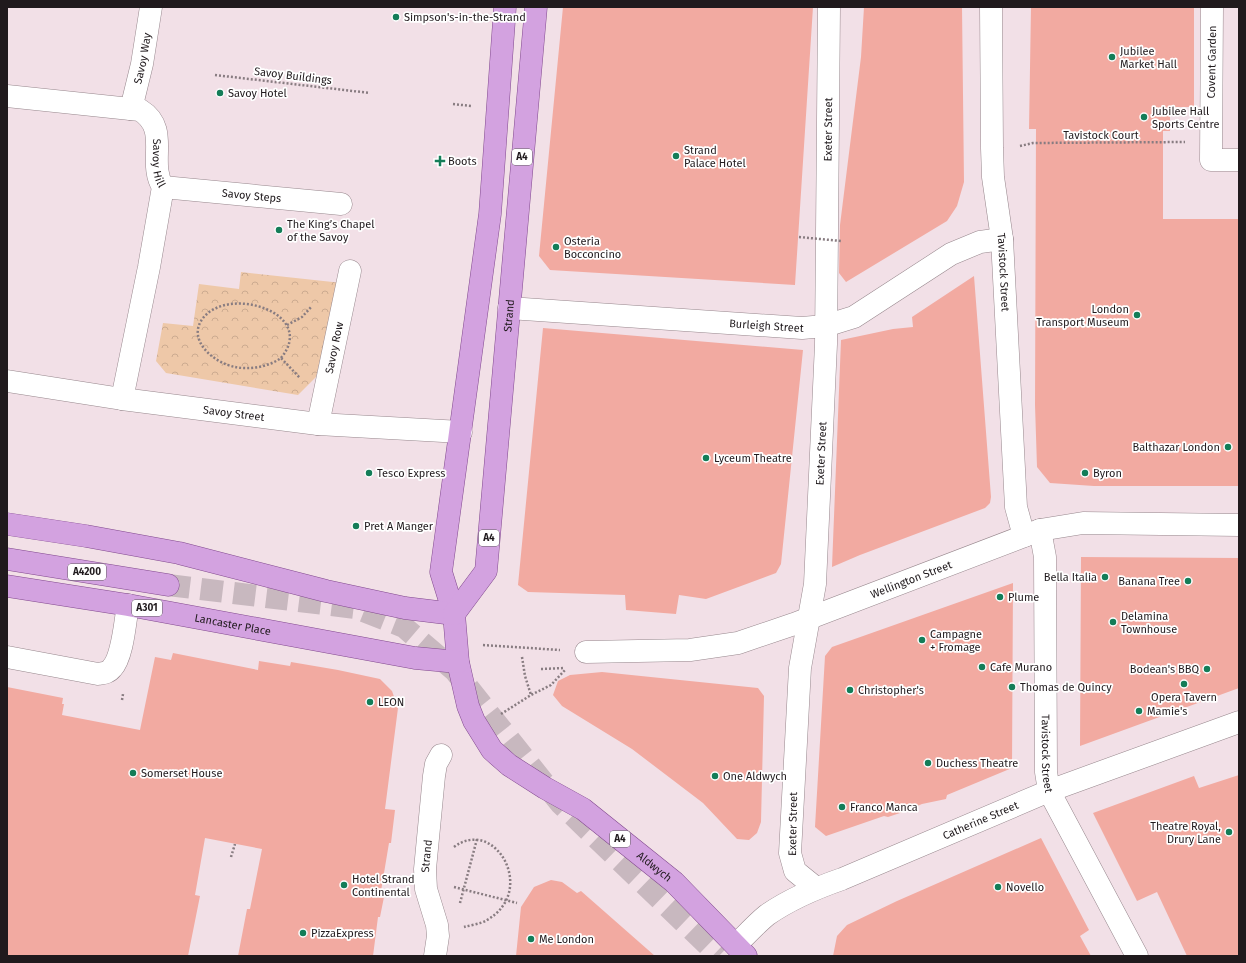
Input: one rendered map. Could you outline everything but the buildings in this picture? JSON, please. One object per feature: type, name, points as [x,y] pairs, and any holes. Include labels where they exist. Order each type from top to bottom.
[{"type":"main road","name":"A4","points":[[456,652],[454,614],[441,572],[490,214],[506,7]]},
{"type":"main road","name":"Strand","points":[[454,614],[486,571],[536,7]]},
{"type":"main road","points":[[7,524],[86,536],[179,553],[326,591],[405,608],[454,614]]},
{"type":"main road","name":"A4200","points":[[7,559],[168,585]]},
{"type":"main road","name":"Lancaster Place","points":[[7,586],[128,605],[415,658],[456,652]]},
{"type":"main road","name":"Aldwych","points":[[456,652],[468,706],[474,721],[492,750],[509,765],[545,788],[583,809],[674,882],[741,950]]},
{"type":"street","name":"Savoy Way","points":[[131,108],[142,64],[152,7]]},
{"type":"street","name":"Exeter Street","points":[[816,888],[795,871],[790,853],[800,668],[815,584],[825,326],[829,7]]},
{"type":"street","name":"Tavistock Street","points":[[991,7],[992,148],[1002,239],[1016,507],[1045,557],[1046,772],[1049,791],[1137,956]]},
{"type":"street","name":"Covent Garden","points":[[1212,7],[1211,160],[1239,160]]},
{"type":"street","name":"Savoy Hill","points":[[7,96],[140,110],[151,117],[158,135],[157,177],[163,187],[149,267],[122,399]]},
{"type":"street","name":"Savoy Steps","points":[[163,187],[341,204]]},
{"type":"street","name":"Burleigh Street","points":[[509,308],[802,328],[825,326],[854,316],[951,254],[980,242],[1002,239]]},
{"type":"street","name":"Savoy Row","points":[[318,424],[350,271]]},
{"type":"street","name":"Savoy Street","points":[[7,381],[122,399],[318,424],[461,432]]},
{"type":"street","name":"Wellington Street","points":[[586,652],[690,650],[738,643],[810,618],[1032,533],[1083,523],[1239,524]]},
{"type":"street","points":[[7,657],[98,674],[106,673],[111,670],[119,655],[128,605]]},
{"type":"street","name":"Catherine Street","points":[[741,950],[766,916],[782,905],[816,888],[842,879],[1049,791],[1239,722]]},
{"type":"street","name":"Strand","points":[[441,755],[436,764],[434,776],[425,869],[426,889],[442,941]]},
{"type":"path","name":"Savoy Buildings","points":[[215,75],[370,94]]},
{"type":"path","name":"Tavistock Court","points":[[992,148],[1015,147],[1033,143],[1211,142]]},
{"type":"path","points":[[799,237],[841,240]]},
{"type":"path","points":[[251,304],[266,309],[278,315],[287,325],[291,336],[290,344],[281,358],[266,365],[246,368],[224,364],[213,358],[201,343],[198,335],[199,326],[204,317],[213,310],[224,305],[251,304]]},
{"type":"path","points":[[287,325],[302,317],[312,306]]},
{"type":"path","points":[[281,358],[302,380]]},
{"type":"path","points":[[456,652],[506,647],[547,649]]},
{"type":"path","points":[[522,657],[525,676],[531,695]]},
{"type":"path","points":[[511,708],[531,695],[551,685],[567,668],[541,669]]},
{"type":"path","points":[[442,941],[464,890],[477,839]]},
{"type":"path","points":[[442,941],[487,920],[499,910],[508,900],[511,878],[500,852],[489,844],[477,839],[461,843],[452,851]]},
{"type":"path","points":[[231,857],[235,844]]},
{"type":"path","points":[[431,906],[437,882],[517,903]]},
{"type":"green space","points":[[241,272],[342,283],[316,377],[298,395],[166,373],[156,361],[163,323],[193,326],[199,284],[239,289]]},
{"type":"tunnel","points":[[168,585],[356,608],[404,627],[455,671],[560,803],[719,956]]},
{"type":"place","name":"Simpson's-in-the-Strand","points":[[396,17]]},
{"type":"place","name":"Jubilee Market Hall","points":[[1112,57]]},
{"type":"place","name":"Savoy Hotel","points":[[220,93]]},
{"type":"place","name":"Jubilee Hall Sports Centre","points":[[1144,117]]},
{"type":"place","name":"Strand Palace Hotel","points":[[676,156]]},
{"type":"place","name":"Boots","points":[[440,161]]},
{"type":"place","name":"The King’s Chapel of the Savoy","points":[[279,230]]},
{"type":"place","name":"Osteria Bocconcino","points":[[556,247]]},
{"type":"place","name":"London Transport Museum","points":[[1137,315]]},
{"type":"place","name":"Balthazar London","points":[[1228,447]]},
{"type":"place","name":"Lyceum Theatre","points":[[706,458]]},
{"type":"place","name":"Tesco Express","points":[[369,473]]},
{"type":"place","name":"Byron","points":[[1085,473]]},
{"type":"place","name":"Pret A Manger","points":[[356,526]]},
{"type":"place","name":"Bella Italia","points":[[1105,577]]},
{"type":"place","name":"Banana Tree","points":[[1188,581]]},
{"type":"place","name":"Plume","points":[[1000,597]]},
{"type":"place","name":"Delamina Townhouse","points":[[1113,622]]},
{"type":"place","name":"Campagne + Fromage","points":[[922,640]]},
{"type":"place","name":"Cafe Murano","points":[[982,667]]},
{"type":"place","name":"Bodean's BBQ","points":[[1207,669]]},
{"type":"place","name":"Opera Tavern","points":[[1184,684]]},
{"type":"place","name":"Thomas de Quincy","points":[[1012,687]]},
{"type":"place","name":"Christopher's","points":[[850,690]]},
{"type":"place","name":"LEON","points":[[370,702]]},
{"type":"place","name":"Mamie's","points":[[1139,711]]},
{"type":"place","name":"Duchess Theatre","points":[[928,763]]},
{"type":"place","name":"Somerset House","points":[[133,773]]},
{"type":"place","name":"One Aldwych","points":[[715,776]]},
{"type":"place","name":"Franco Manca","points":[[842,807]]},
{"type":"place","name":"Theatre Royal, Drury Lane","points":[[1229,832]]},
{"type":"place","name":"Hotel Strand Continental","points":[[344,885]]},
{"type":"place","name":"Novello","points":[[998,887]]},
{"type":"place","name":"PizzaExpress","points":[[303,933]]},
{"type":"place","name":"Me London","points":[[531,939]]}]
